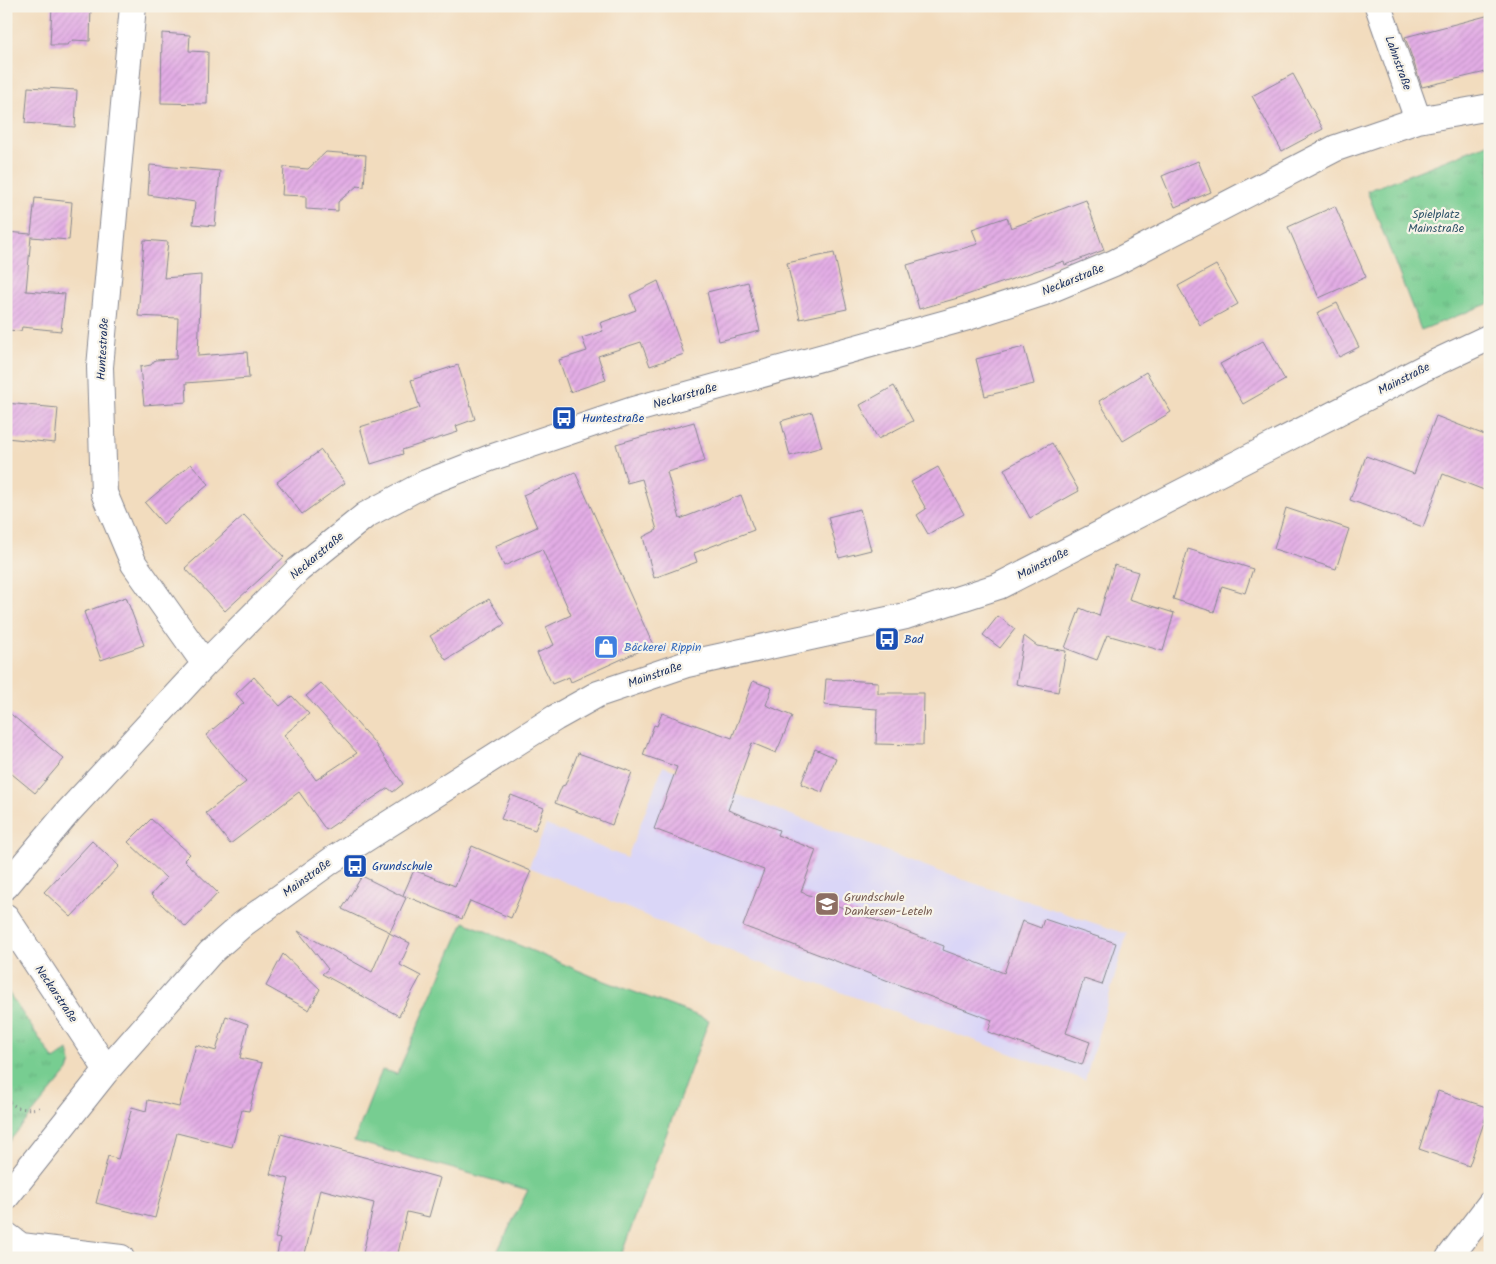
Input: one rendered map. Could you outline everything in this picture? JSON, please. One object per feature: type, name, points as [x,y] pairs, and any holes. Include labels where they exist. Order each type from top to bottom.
[{"type":"street","name":"Huntestraße","points":[[133,6],[100,367],[104,493],[134,564],[205,664]]},
{"type":"street","name":"Lahnstraße","points":[[1378,6],[1418,120]]},
{"type":"street","name":"Neckarstraße","points":[[6,886],[68,812],[205,664],[298,570],[366,515],[426,483],[490,458],[633,410],[968,317],[1042,293],[1114,263],[1336,148],[1418,120],[1490,106]]},
{"type":"street","name":"Mainstraße","points":[[6,1197],[107,1070],[210,953],[243,924],[332,860],[555,718],[598,694],[687,664],[906,616],[999,586],[1415,372],[1490,337]]},
{"type":"street","name":"Neckarstraße","points":[[6,917],[107,1070]]},
{"type":"street","points":[[1449,1258],[1490,1204]]},
{"type":"street","points":[[15,1246],[121,1258]]},
{"type":"shaded area","name":"Grundschule Dankersen-Leteln","points":[[663,766],[946,874],[1127,934],[1085,1080],[757,962],[529,867],[546,825],[627,858]]},
{"type":"green space","name":"Spielplatz Mainstraße","points":[[1490,143],[1490,303],[1421,330],[1367,191]]},
{"type":"green space","points":[[464,922],[594,977],[709,1020],[620,1258],[494,1258],[528,1190],[354,1141],[382,1070],[397,1074]]},
{"type":"green space","points":[[6,989],[54,1060],[68,1050],[71,1062],[68,1071],[6,1145]]},
{"type":"building","points":[[52,6],[91,6],[90,41],[73,40],[67,45],[50,45]]},
{"type":"building","points":[[1490,15],[1490,71],[1422,87],[1405,37]]},
{"type":"building","points":[[162,33],[190,35],[189,51],[208,52],[207,104],[161,103]]},
{"type":"building","points":[[1293,74],[1323,129],[1282,151],[1252,96]]},
{"type":"building","points":[[28,87],[77,90],[75,127],[25,123]]},
{"type":"building","points":[[326,152],[366,155],[364,187],[357,186],[338,202],[338,211],[306,209],[306,196],[282,195],[284,167],[308,169]]},
{"type":"building","points":[[1198,161],[1211,192],[1175,207],[1162,176]]},
{"type":"building","points":[[150,165],[220,171],[215,226],[193,224],[195,202],[148,195]]},
{"type":"building","points":[[35,198],[72,202],[69,240],[31,237],[26,291],[65,294],[61,331],[22,327],[21,331],[6,330],[6,232],[31,234]]},
{"type":"building","points":[[1086,200],[1104,250],[1065,265],[1064,261],[958,298],[919,309],[907,265],[978,244],[972,229],[1007,217],[1011,228]]},
{"type":"building","points":[[1335,206],[1366,277],[1319,298],[1288,227]]},
{"type":"building","points":[[144,240],[168,242],[164,278],[201,275],[198,356],[247,352],[249,378],[186,383],[187,402],[144,405],[140,367],[151,365],[155,360],[176,359],[178,318],[138,316]]},
{"type":"building","points":[[834,253],[847,309],[800,319],[787,263]]},
{"type":"building","points":[[1216,265],[1238,304],[1200,325],[1178,286]]},
{"type":"building","points":[[658,281],[684,354],[650,366],[641,342],[598,356],[606,380],[570,392],[559,360],[587,351],[582,338],[603,331],[600,323],[636,310],[630,295]]},
{"type":"building","points":[[748,282],[760,331],[719,341],[707,292]]},
{"type":"building","points":[[1337,303],[1359,347],[1339,357],[1317,313]]},
{"type":"building","points":[[1263,341],[1285,380],[1243,404],[1220,364]]},
{"type":"building","points":[[1024,347],[1034,384],[985,396],[976,359]]},
{"type":"building","points":[[458,365],[475,419],[456,426],[458,432],[402,450],[403,454],[371,464],[360,427],[420,408],[411,380]]},
{"type":"building","points":[[1146,372],[1171,412],[1123,441],[1099,401]]},
{"type":"building","points":[[894,386],[913,421],[878,439],[860,405]]},
{"type":"building","points":[[6,403],[58,408],[55,443],[6,438]]},
{"type":"building","points":[[812,412],[822,447],[790,456],[781,421]]},
{"type":"building","points":[[1436,416],[1490,437],[1490,476],[1484,490],[1443,474],[1423,527],[1350,500],[1366,456],[1414,474]]},
{"type":"building","points":[[694,422],[705,461],[667,472],[680,519],[741,495],[754,530],[694,553],[697,562],[654,578],[643,537],[657,530],[642,479],[627,483],[616,444]]},
{"type":"building","points":[[1052,443],[1079,491],[1030,518],[1004,469]]},
{"type":"building","points":[[321,450],[345,483],[302,514],[277,482]]},
{"type":"building","points":[[191,464],[209,484],[163,524],[145,503]]},
{"type":"building","points":[[938,467],[964,514],[928,534],[917,515],[926,509],[911,482]]},
{"type":"building","points":[[575,472],[653,645],[571,682],[569,677],[552,684],[537,653],[554,645],[546,627],[571,615],[542,549],[504,566],[495,546],[537,527],[523,495]]},
{"type":"building","points":[[1286,508],[1349,529],[1336,569],[1274,549]]},
{"type":"building","points":[[860,509],[871,550],[839,558],[828,517]]},
{"type":"building","points":[[244,515],[284,557],[225,611],[185,568]]},
{"type":"building","points":[[1188,549],[1253,569],[1245,593],[1222,586],[1214,612],[1173,599]]},
{"type":"building","points":[[1114,565],[1138,572],[1129,599],[1174,613],[1163,651],[1107,635],[1097,660],[1065,648],[1080,608],[1099,616]]},
{"type":"building","points":[[126,597],[144,645],[101,660],[84,612]]},
{"type":"building","points":[[489,599],[505,624],[446,660],[430,636]]},
{"type":"building","points":[[998,616],[1015,629],[1000,648],[983,635]]},
{"type":"building","points":[[1024,636],[1037,646],[1066,651],[1058,692],[1016,684]]},
{"type":"building","points":[[254,677],[280,706],[292,696],[309,714],[284,735],[316,780],[357,753],[306,696],[321,683],[373,741],[403,784],[393,792],[388,788],[326,830],[299,792],[230,844],[206,813],[246,782],[206,735],[244,703],[236,694]]},
{"type":"building","points":[[826,679],[878,682],[878,693],[924,693],[923,745],[876,744],[877,709],[824,705]]},
{"type":"building","points":[[753,681],[772,688],[766,705],[792,716],[776,753],[752,743],[728,810],[779,830],[777,835],[816,850],[801,892],[944,946],[943,950],[1004,973],[1022,921],[1041,928],[1044,919],[1116,943],[1102,985],[1084,979],[1066,1033],[1090,1042],[1082,1065],[988,1032],[992,1020],[743,926],[764,870],[654,829],[677,767],[643,755],[654,725],[657,726],[662,713],[732,738]]},
{"type":"building","points":[[6,710],[64,759],[35,793],[6,769]]},
{"type":"building","points":[[815,749],[836,758],[822,792],[801,784]]},
{"type":"building","points":[[578,753],[632,772],[612,825],[555,803],[562,786],[565,785]]},
{"type":"building","points":[[511,795],[544,808],[535,830],[501,819]]},
{"type":"building","points":[[151,819],[190,854],[184,860],[218,893],[186,927],[151,895],[166,878],[128,842]]},
{"type":"building","points":[[92,841],[119,866],[71,917],[44,892]]},
{"type":"building","points":[[472,846],[531,871],[511,918],[470,901],[462,919],[403,895],[414,870],[455,886]]},
{"type":"building","points":[[362,876],[406,898],[390,932],[342,909]]},
{"type":"building","points":[[298,931],[372,972],[389,933],[410,943],[400,965],[421,976],[399,1016],[322,974],[328,969]]},
{"type":"building","points":[[283,954],[320,989],[309,1010],[266,986]]},
{"type":"building","points":[[226,1016],[248,1024],[240,1058],[262,1063],[249,1111],[242,1110],[232,1147],[177,1133],[155,1218],[96,1203],[108,1156],[118,1159],[132,1107],[146,1111],[148,1100],[179,1107],[196,1045],[216,1051]]},
{"type":"building","points":[[1438,1091],[1489,1108],[1469,1166],[1419,1149]]},
{"type":"building","points":[[281,1134],[440,1178],[429,1217],[407,1212],[397,1258],[362,1258],[374,1203],[320,1189],[304,1258],[277,1254],[280,1239],[275,1238],[289,1179],[270,1174]]},
{"type":"place","name":"Huntestraße","points":[[564,418]]},
{"type":"place","name":"Bad","points":[[887,639]]},
{"type":"place","name":"Bäckerei Rippin","points":[[606,647]]},
{"type":"place","name":"Grundschule","points":[[355,866]]},
{"type":"place","name":"Grundschule Dankersen-Leteln","points":[[827,904]]}]
